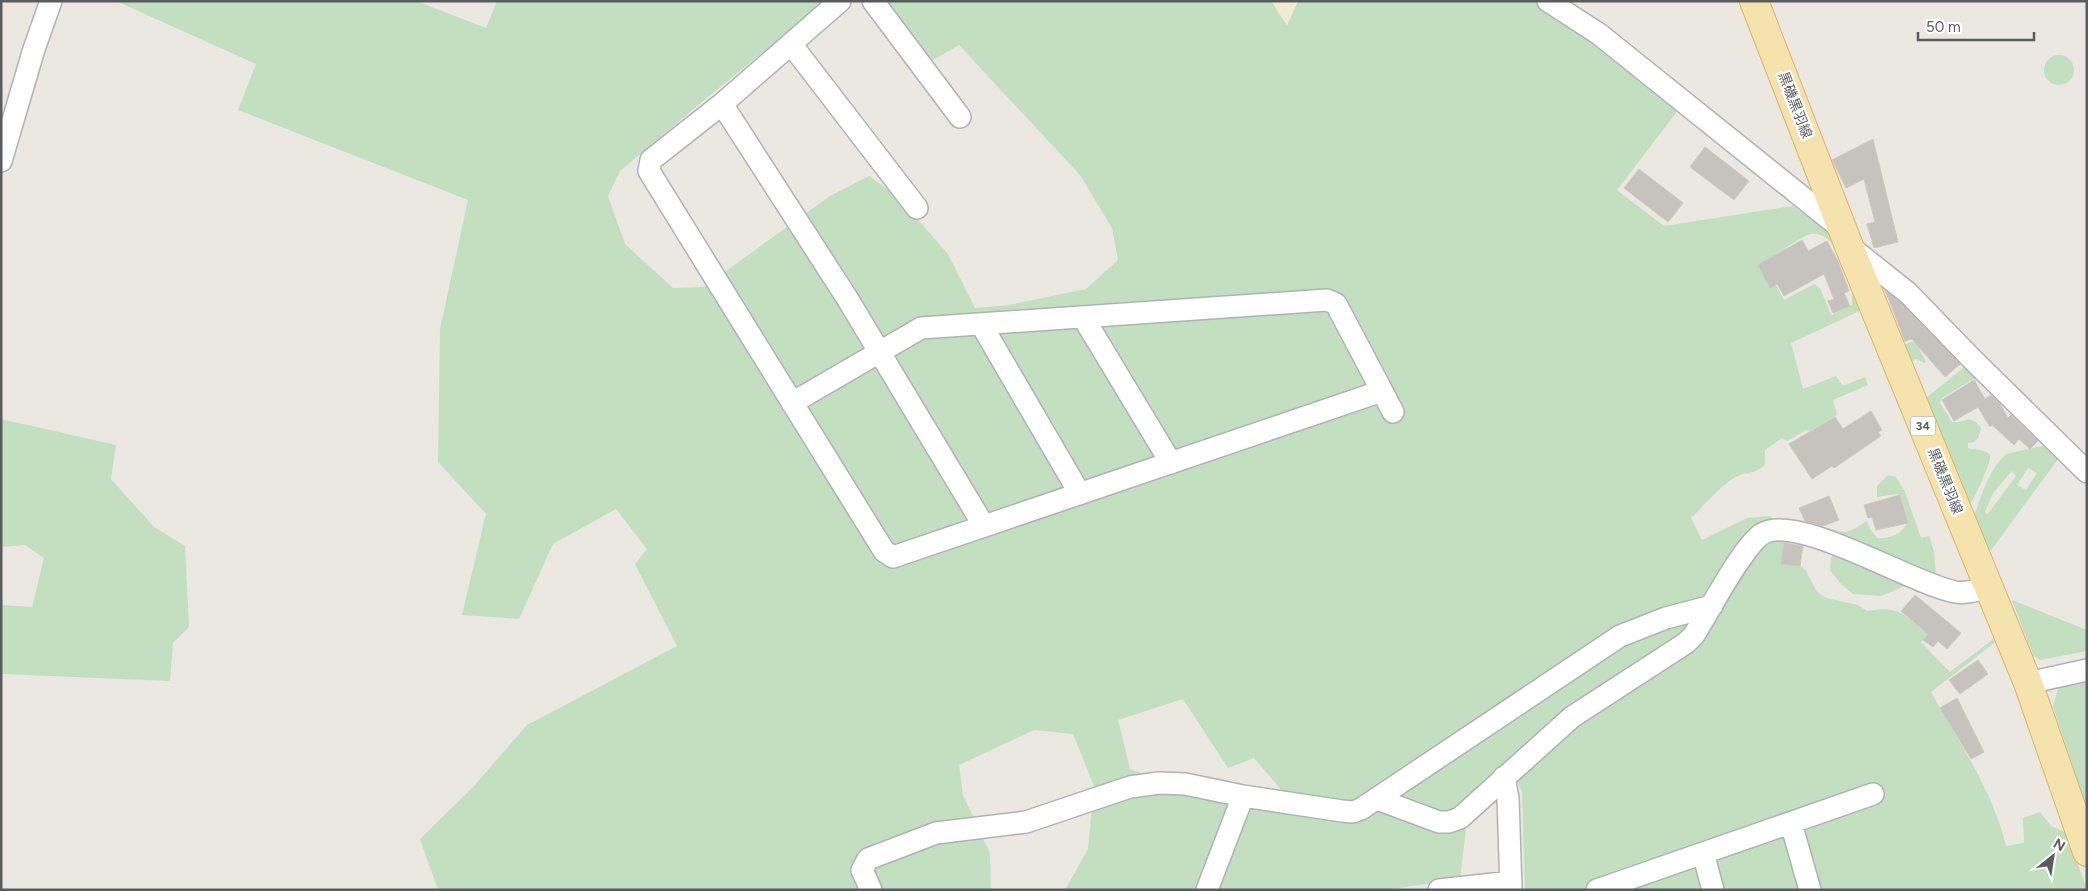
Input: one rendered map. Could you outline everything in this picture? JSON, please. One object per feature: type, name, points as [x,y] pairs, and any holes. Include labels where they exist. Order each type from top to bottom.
[{"type":"main road","name":"黒磯黒羽線","points":[[1754,1],[1846,237],[2028,682],[2087,852]]},
{"type":"street","points":[[1,161],[34,49],[51,1]]},
{"type":"street","points":[[840,1],[722,104],[651,160],[649,170],[884,551],[893,557],[1382,391]]},
{"type":"street","points":[[873,1],[960,117]]},
{"type":"street","points":[[1548,1],[1599,34],[1846,237],[1908,292],[1974,361],[2087,472]]},
{"type":"street","points":[[791,44],[917,208]]},
{"type":"street","points":[[722,104],[847,298],[984,526]]},
{"type":"street","points":[[792,403],[921,328],[1327,300],[1336,304],[1393,412]]},
{"type":"street","points":[[1083,317],[1171,463]]},
{"type":"street","points":[[981,324],[1080,494]]},
{"type":"street","points":[[1377,799],[1439,822],[1449,822],[1460,818],[1572,717],[1686,643],[1694,635],[1748,548],[1760,535],[1773,528],[1796,531],[1823,540],[1927,583],[1956,592],[1970,592],[1988,587]]},
{"type":"street","points":[[871,890],[862,870],[868,859],[936,833],[1026,822],[1130,787],[1159,783],[1185,784],[1243,796],[1353,812],[1377,799],[1630,631],[1666,618],[1712,606]]},
{"type":"street","points":[[2028,682],[2087,670]]},
{"type":"street","points":[[1439,890],[1511,886],[1508,798],[1504,777]]},
{"type":"street","points":[[1597,890],[1873,794]]},
{"type":"street","points":[[1207,890],[1243,796]]},
{"type":"street","points":[[1790,823],[1810,890]]},
{"type":"street","points":[[1703,853],[1713,890]]},
{"type":"green space","points":[[116,1],[416,1],[486,28],[497,1],[826,1],[620,171],[608,196],[625,244],[673,288],[704,287],[830,196],[869,176],[898,197],[948,254],[975,308],[1009,305],[1086,289],[1118,260],[1112,228],[1080,175],[959,45],[928,63],[881,1],[1271,1],[1287,25],[1298,1],[1537,1],[1560,13],[1676,107],[1676,113],[1617,190],[1664,226],[1793,206],[1829,232],[1835,243],[1814,234],[1804,237],[1785,248],[1792,263],[1771,276],[1784,300],[1814,284],[1820,288],[1831,315],[1852,305],[1852,293],[1855,284],[1866,308],[1791,343],[1803,389],[1836,376],[1843,386],[1865,377],[1868,385],[1833,400],[1837,415],[1810,431],[1806,430],[1787,441],[1782,438],[1765,450],[1765,465],[1756,471],[1736,477],[1719,490],[1691,518],[1702,540],[1747,518],[1770,516],[1780,526],[1787,539],[1792,557],[1806,571],[1817,592],[1826,598],[1858,605],[1867,611],[1878,609],[1894,610],[1906,616],[1928,634],[1921,642],[1950,672],[1995,638],[1980,599],[1998,640],[1931,692],[1984,786],[1993,806],[2006,846],[2024,843],[2023,818],[2040,812],[2051,826],[2067,833],[2087,890],[1525,890],[1522,792],[1509,761],[1469,803],[1460,879],[1385,890],[1065,890],[1088,849],[1094,786],[1073,734],[1034,730],[959,765],[963,795],[990,853],[991,890],[438,890],[420,839],[473,787],[527,725],[677,646],[635,564],[647,549],[616,509],[553,544],[519,619],[462,615],[486,514],[438,462],[440,329],[468,200],[238,110],[256,64]],"holes":[[[1183,699],[1228,768],[1254,758],[1280,788],[1278,807],[1177,786],[1130,769],[1118,720]]]},
{"type":"green space","points":[[2059,55],[2070,59],[2074,70],[2070,81],[2059,85],[2048,81],[2044,70],[2048,59]]},
{"type":"green space","points":[[1933,333],[1933,336],[1919,345],[1926,362],[1924,363],[1916,359],[1910,362],[1904,345]]},
{"type":"green space","points":[[1968,364],[1981,381],[1973,379],[1942,398],[1940,403],[1952,422],[1970,420],[1977,423],[1981,428],[1979,436],[1974,442],[1968,443],[1968,448],[1983,451],[1990,455],[1982,480],[1969,505],[1926,398]]},
{"type":"green space","points":[[1,419],[116,445],[111,479],[154,527],[185,546],[189,627],[173,643],[170,681],[1,674],[1,605],[32,607],[44,558],[25,545],[1,547]]},
{"type":"green space","points":[[2046,445],[2059,458],[1989,551],[1974,517],[1990,475],[2006,454]],"holes":[[[2028,468],[2037,473],[2026,490],[2017,485]],[[2012,471],[2016,476],[1987,515],[1985,512],[1993,493]]]},
{"type":"green space","points":[[1888,475],[1896,477],[1905,492],[1921,538],[1929,536],[1934,552],[1936,579],[1912,583],[1881,596],[1853,594],[1840,583],[1830,570],[1831,558],[1835,548],[1820,530],[1832,529],[1844,532],[1867,521],[1877,538],[1887,538],[1896,535],[1906,526],[1908,521],[1901,496],[1897,494],[1877,497],[1877,486]]},
{"type":"green space","points":[[2012,600],[2087,630],[2087,651],[2040,660],[2033,655]]},
{"type":"green space","points":[[2087,676],[2087,808],[2053,707],[2059,685]]},
{"type":"sand","points":[[1271,1],[1298,1],[1287,25]]},
{"type":"building","points":[[1873,139],[1898,242],[1874,248],[1867,224],[1875,222],[1864,179],[1846,188],[1832,160]]},
{"type":"building","points":[[1705,147],[1749,181],[1734,200],[1690,167]]},
{"type":"building","points":[[1639,169],[1683,203],[1668,222],[1624,188]]},
{"type":"building","points":[[1802,240],[1808,251],[1827,241],[1838,261],[1849,291],[1844,293],[1850,306],[1833,313],[1828,301],[1834,299],[1824,274],[1784,296],[1777,284],[1770,288],[1758,265]]},
{"type":"building","points":[[1885,290],[1900,302],[1960,364],[1945,377],[1912,339],[1905,341]]},
{"type":"building","points":[[1974,380],[1985,399],[1991,395],[2000,404],[2008,418],[2011,415],[2038,441],[2030,449],[2019,439],[2014,445],[1992,425],[1990,427],[1978,407],[1954,421],[1942,400]]},
{"type":"building","points":[[1871,411],[1882,430],[1878,432],[1881,436],[1834,468],[1832,466],[1812,479],[1789,444],[1835,417],[1843,429]]},
{"type":"building","points":[[1900,495],[1908,523],[1876,530],[1872,517],[1868,518],[1864,505]]},
{"type":"building","points":[[1829,496],[1839,520],[1823,526],[1805,521],[1799,508]]},
{"type":"building","points":[[1784,543],[1803,546],[1800,566],[1781,564]]},
{"type":"building","points":[[1915,595],[1961,633],[1947,649],[1938,641],[1933,647],[1923,640],[1928,634],[1901,611]]},
{"type":"building","points":[[1978,660],[1988,674],[1960,694],[1949,680]]},
{"type":"building","points":[[1957,698],[1984,752],[1971,759],[1940,708]]}]
